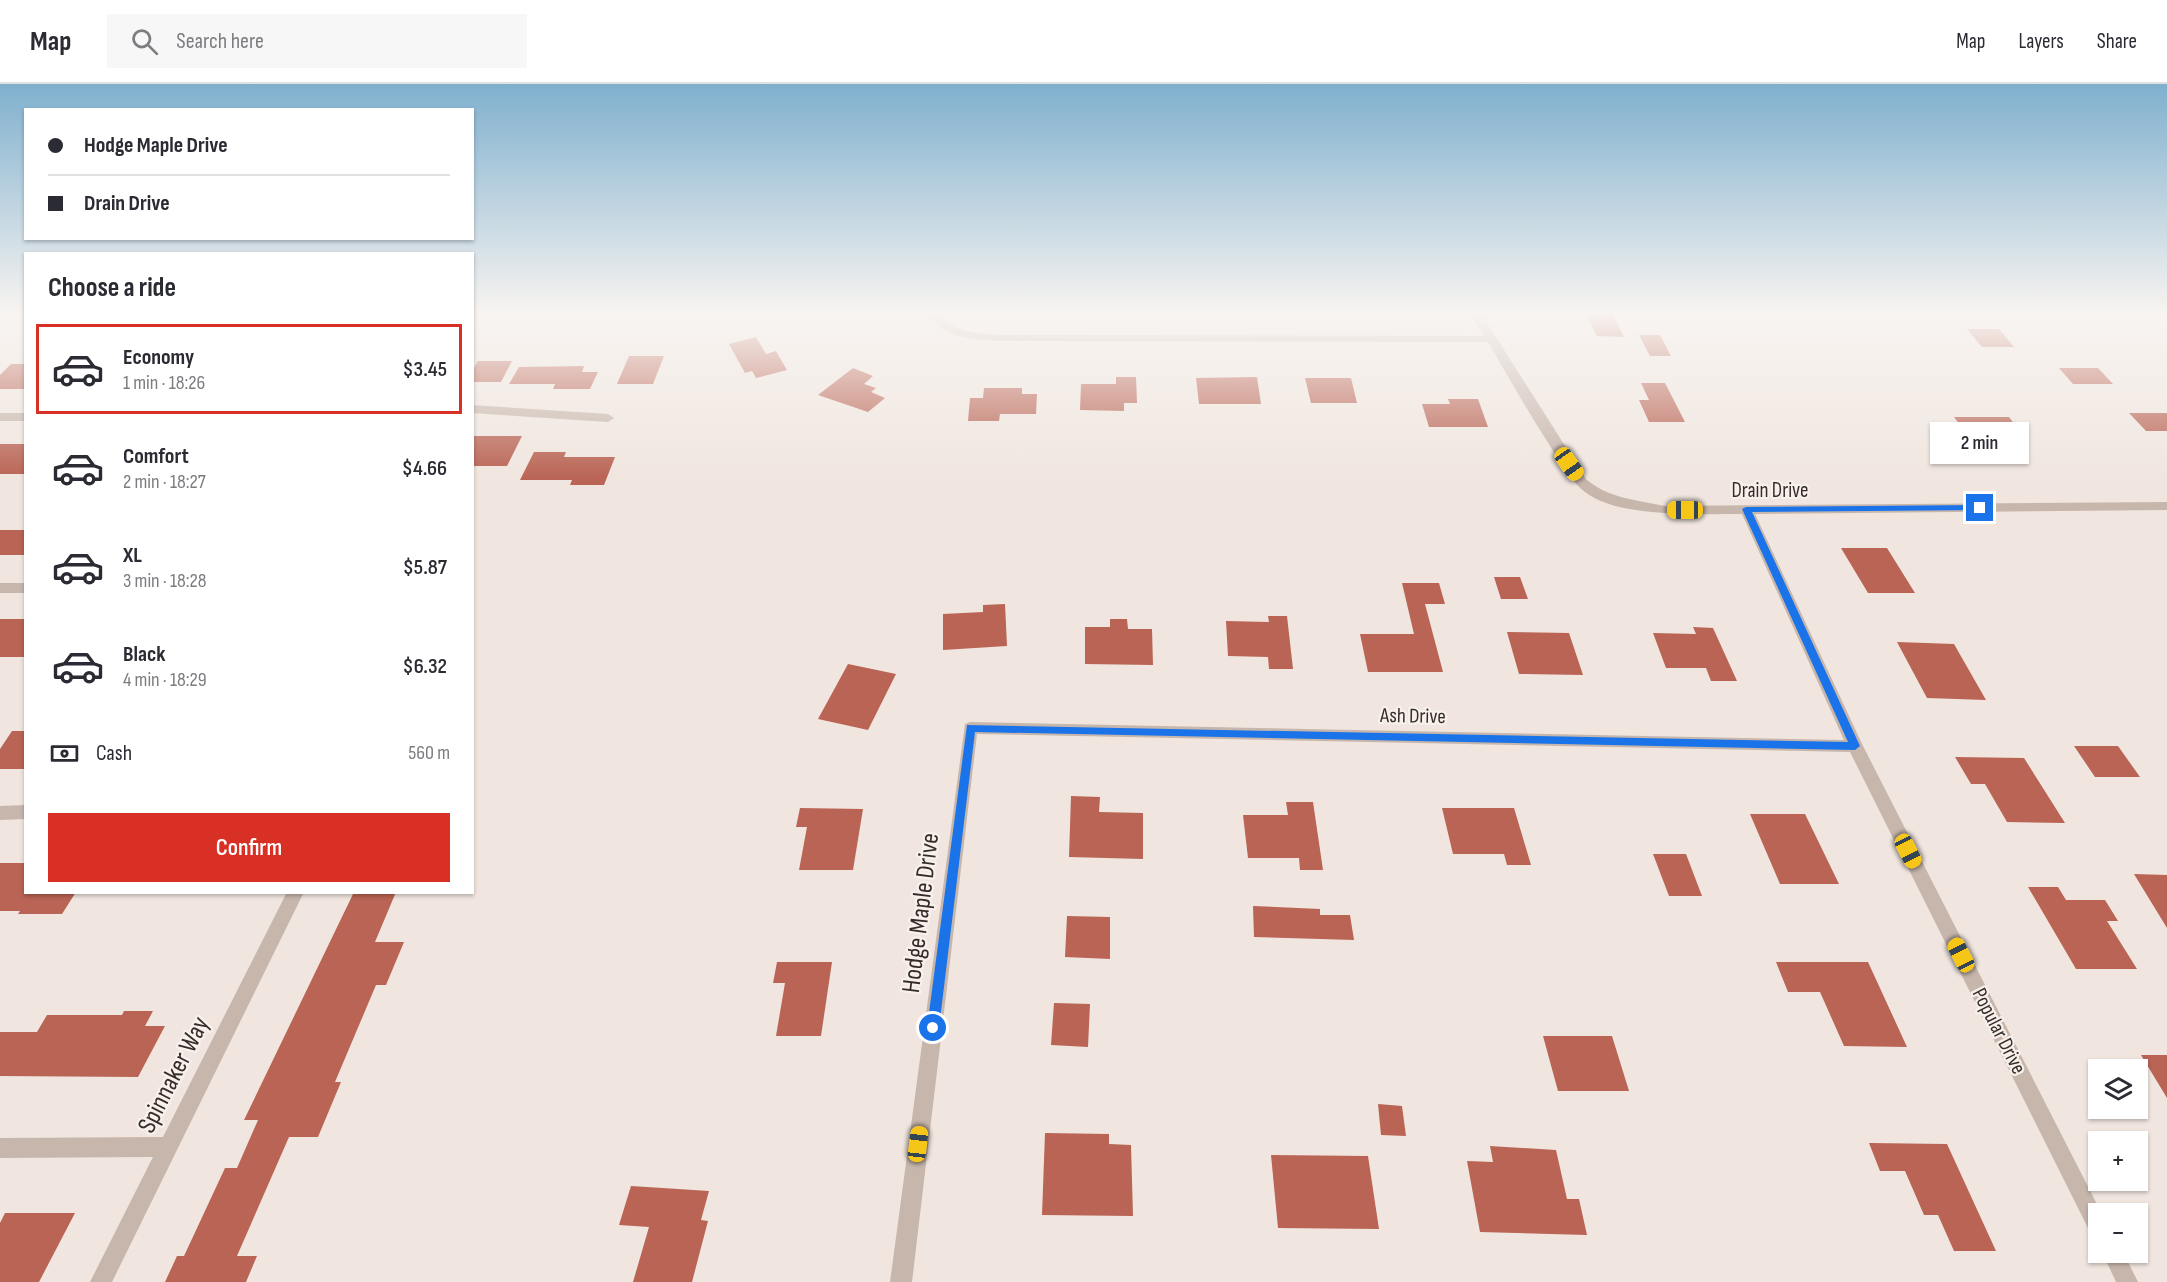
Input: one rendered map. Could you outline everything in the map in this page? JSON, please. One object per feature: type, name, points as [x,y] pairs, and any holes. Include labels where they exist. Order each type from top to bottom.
[{"type":"street","name":"Drain Drive","points":[[1509,368],[1581,482],[1591,491],[1614,500],[1656,509],[2167,506]]},
{"type":"street","points":[[474,409],[608,418]]},
{"type":"street","points":[[0,417],[24,417]]},
{"type":"street","name":"Popular Drive","points":[[1746,509],[1855,746],[2088,1207]]},
{"type":"street","points":[[0,588],[24,588]]},
{"type":"street","name":"Ash Drive","points":[[970,728],[1855,746]]},
{"type":"street","name":"Hodge Maple Drive","points":[[901,1282],[970,728]]},
{"type":"street","points":[[0,813],[24,812]]},
{"type":"street","name":"Spinnaker Way","points":[[101,1282],[295,894]]},
{"type":"street","points":[[0,1148],[168,1147]]},
{"type":"street","points":[[2118,1263],[2127,1282]]},
{"type":"building","points":[[7,368],[24,368],[24,389],[0,389],[0,375]]},
{"type":"building","points":[[474,368],[508,368],[501,382],[474,382]]},
{"type":"building","points":[[518,368],[583,368],[582,372],[598,372],[590,389],[553,389],[555,384],[509,384]]},
{"type":"building","points":[[624,368],[659,368],[653,384],[617,384]]},
{"type":"building","points":[[742,368],[786,368],[787,370],[756,378],[752,371],[745,373]]},
{"type":"building","points":[[853,368],[873,376],[864,384],[876,388],[871,392],[885,398],[868,412],[818,395]]},
{"type":"building","points":[[2059,368],[2098,368],[2113,384],[2073,384]]},
{"type":"building","points":[[1116,377],[1136,377],[1137,403],[1124,403],[1124,411],[1080,410],[1081,384],[1116,384]]},
{"type":"building","points":[[1257,377],[1261,404],[1199,404],[1196,378]]},
{"type":"building","points":[[1305,378],[1351,378],[1357,403],[1311,403]]},
{"type":"building","points":[[1641,383],[1665,383],[1685,422],[1649,422],[1639,400],[1649,400]]},
{"type":"building","points":[[984,388],[1022,388],[1022,394],[1037,394],[1036,414],[1000,414],[999,421],[968,421],[970,398],[983,398]]},
{"type":"building","points":[[1448,399],[1478,399],[1488,427],[1429,427],[1422,404],[1450,404]]},
{"type":"building","points":[[2129,413],[2167,413],[2167,431],[2146,431]]},
{"type":"building","points":[[1954,417],[2009,417],[2022,434],[1967,434]]},
{"type":"building","points":[[474,436],[522,436],[507,466],[474,466]]},
{"type":"building","points":[[0,444],[24,444],[24,474],[0,474]]},
{"type":"building","points":[[534,452],[566,452],[564,457],[615,457],[604,485],[570,485],[572,480],[520,480]]},
{"type":"building","points":[[0,530],[24,530],[24,555],[0,555]]},
{"type":"building","points":[[1841,548],[1887,548],[1915,593],[1868,593]]},
{"type":"building","points":[[1494,577],[1520,577],[1528,599],[1501,599]]},
{"type":"building","points":[[1402,583],[1439,583],[1445,604],[1425,604],[1443,672],[1368,672],[1360,634],[1414,634]]},
{"type":"building","points":[[1005,604],[1007,646],[943,650],[943,614],[983,612],[983,605]]},
{"type":"building","points":[[1268,616],[1287,616],[1293,669],[1269,669],[1268,657],[1228,656],[1226,621],[1269,622]]},
{"type":"building","points":[[0,619],[24,619],[24,657],[0,657]]},
{"type":"building","points":[[1110,619],[1127,619],[1128,629],[1152,629],[1153,665],[1085,664],[1085,627],[1110,627]]},
{"type":"building","points":[[1693,627],[1713,628],[1737,681],[1711,681],[1706,668],[1666,668],[1653,633],[1696,634]]},
{"type":"building","points":[[1507,632],[1569,633],[1583,675],[1519,674]]},
{"type":"building","points":[[1897,642],[1954,644],[1986,700],[1927,698]]},
{"type":"building","points":[[848,664],[896,674],[868,730],[818,719]]},
{"type":"building","points":[[12,731],[24,731],[24,769],[0,769],[0,749]]},
{"type":"building","points":[[2074,746],[2118,746],[2140,777],[2095,777]]},
{"type":"building","points":[[1955,757],[2024,758],[2065,823],[2007,822],[1985,784],[1971,784]]},
{"type":"building","points":[[1071,796],[1100,797],[1099,812],[1143,813],[1143,859],[1069,857]]},
{"type":"building","points":[[1286,802],[1313,802],[1323,870],[1300,870],[1299,858],[1248,858],[1243,815],[1288,815]]},
{"type":"building","points":[[800,808],[863,809],[853,870],[799,870],[807,827],[796,827]]},
{"type":"building","points":[[1442,808],[1514,808],[1531,865],[1507,865],[1504,854],[1453,854]]},
{"type":"building","points":[[1750,814],[1805,814],[1839,884],[1780,884]]},
{"type":"building","points":[[1653,854],[1686,854],[1702,896],[1669,896]]},
{"type":"building","points":[[0,863],[24,863],[24,894],[75,894],[62,914],[18,914],[20,911],[0,911]]},
{"type":"building","points":[[2134,874],[2167,875],[2167,928]]},
{"type":"building","points":[[2028,887],[2058,887],[2066,900],[2105,900],[2118,921],[2107,921],[2137,969],[2076,969]]},
{"type":"building","points":[[353,894],[395,894],[375,942],[404,942],[386,985],[376,985],[335,1082],[341,1082],[318,1137],[289,1137],[237,1256],[257,1256],[246,1282],[165,1282],[177,1256],[184,1256],[225,1168],[237,1168],[258,1120],[244,1120]]},
{"type":"building","points":[[1253,906],[1320,909],[1320,915],[1350,915],[1354,940],[1254,937]]},
{"type":"building","points":[[1067,916],[1110,917],[1110,959],[1065,957]]},
{"type":"building","points":[[777,962],[832,962],[821,1036],[776,1036],[785,983],[773,983]]},
{"type":"building","points":[[1776,962],[1868,962],[1907,1047],[1844,1046],[1820,992],[1788,992]]},
{"type":"building","points":[[1054,1003],[1090,1004],[1088,1047],[1051,1045]]},
{"type":"building","points":[[124,1011],[153,1011],[145,1026],[165,1026],[138,1077],[0,1076],[0,1032],[37,1032],[47,1015],[122,1015]]},
{"type":"building","points":[[1543,1036],[1612,1036],[1629,1091],[1558,1091]]},
{"type":"building","points":[[2141,1055],[2167,1055],[2167,1098],[2148,1067],[2148,1059],[2143,1059]]},
{"type":"building","points":[[1378,1104],[1402,1106],[1406,1136],[1381,1135]]},
{"type":"building","points":[[1045,1133],[1109,1134],[1109,1144],[1131,1145],[1133,1216],[1042,1215]]},
{"type":"building","points":[[1869,1143],[1947,1144],[1996,1251],[1954,1251],[1938,1215],[1924,1215],[1905,1171],[1880,1171]]},
{"type":"building","points":[[1490,1146],[1556,1150],[1567,1199],[1579,1199],[1587,1235],[1480,1232],[1467,1161],[1493,1162]]},
{"type":"building","points":[[1271,1155],[1368,1156],[1379,1229],[1278,1228]]},
{"type":"building","points":[[631,1186],[709,1191],[701,1220],[708,1221],[692,1282],[633,1282],[649,1227],[619,1225]]},
{"type":"building","points":[[5,1213],[75,1213],[39,1282],[0,1282],[0,1223]]},
{"type":"route","points":[[933,1028],[970,728],[1855,746],[1746,509],[1980,508]]}]
